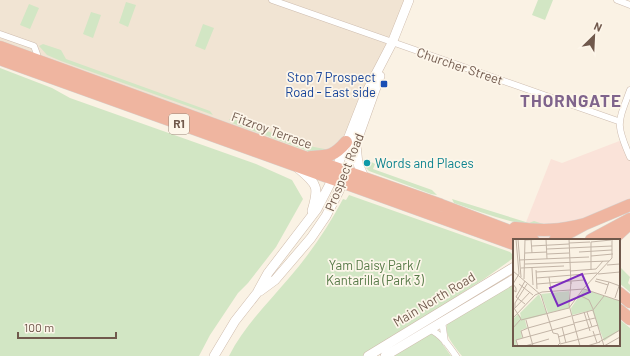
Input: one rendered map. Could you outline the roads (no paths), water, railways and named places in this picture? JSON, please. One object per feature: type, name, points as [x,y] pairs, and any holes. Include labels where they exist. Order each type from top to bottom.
[{"type":"highway","name":"Fitzroy Terrace","points":[[0,46],[217,124],[300,162],[337,181],[496,226],[530,239]]},
{"type":"highway","name":"Fitzroy Terrace","points":[[1,59],[161,118],[224,139],[300,162],[341,169],[364,177],[513,244]]},
{"type":"highway","points":[[36,59],[40,67],[61,75],[75,86]]},
{"type":"highway","points":[[98,82],[116,94],[161,110],[161,118]]},
{"type":"highway","points":[[217,124],[224,139]]},
{"type":"highway","points":[[300,162],[332,155],[351,143]]},
{"type":"highway","points":[[557,239],[585,224],[630,205]]},
{"type":"highway","points":[[593,239],[630,219]]},
{"type":"highway","points":[[496,226],[548,231],[585,224]]},
{"type":"highway","points":[[613,239],[630,224]]},
{"type":"highway","points":[[623,294],[630,302]]},
{"type":"highway","points":[[620,311],[630,319]]},
{"type":"main road","name":"Prospect Road","points":[[258,292],[275,280],[311,238],[326,216],[366,93],[388,54],[409,0]]},
{"type":"main road","points":[[351,143],[364,177]]},
{"type":"main road","points":[[300,162],[316,186],[315,201],[309,222]]},
{"type":"main road","name":"Prospect Road","points":[[214,356],[235,321],[258,292],[268,273],[309,222],[337,181]]},
{"type":"main road","name":"Main North Road","points":[[368,356],[513,268]]},
{"type":"main road","name":"Main North Road","points":[[385,356],[513,280]]},
{"type":"street","name":"Churcher Street","points":[[272,0],[618,121]]},
{"type":"street","points":[[617,0],[630,5]]},
{"type":"street","points":[[0,34],[34,46],[37,54],[36,59]]},
{"type":"street","points":[[630,90],[618,121],[622,140],[630,157]]},
{"type":"street","points":[[442,321],[445,342]]},
{"type":"street","points":[[429,329],[435,332],[456,356]]},
{"type":"place","name":"Stop 7 Prospect Road - East side","points":[[384,84]]},
{"type":"place","name":"Words and Places","points":[[367,163]]},
{"type":"district","name":"THORNGATE","points":[[571,101]]},
{"type":"park label","name":"Yam Daisy Park / Kantarilla (Park 3)","points":[[375,272]]}]
